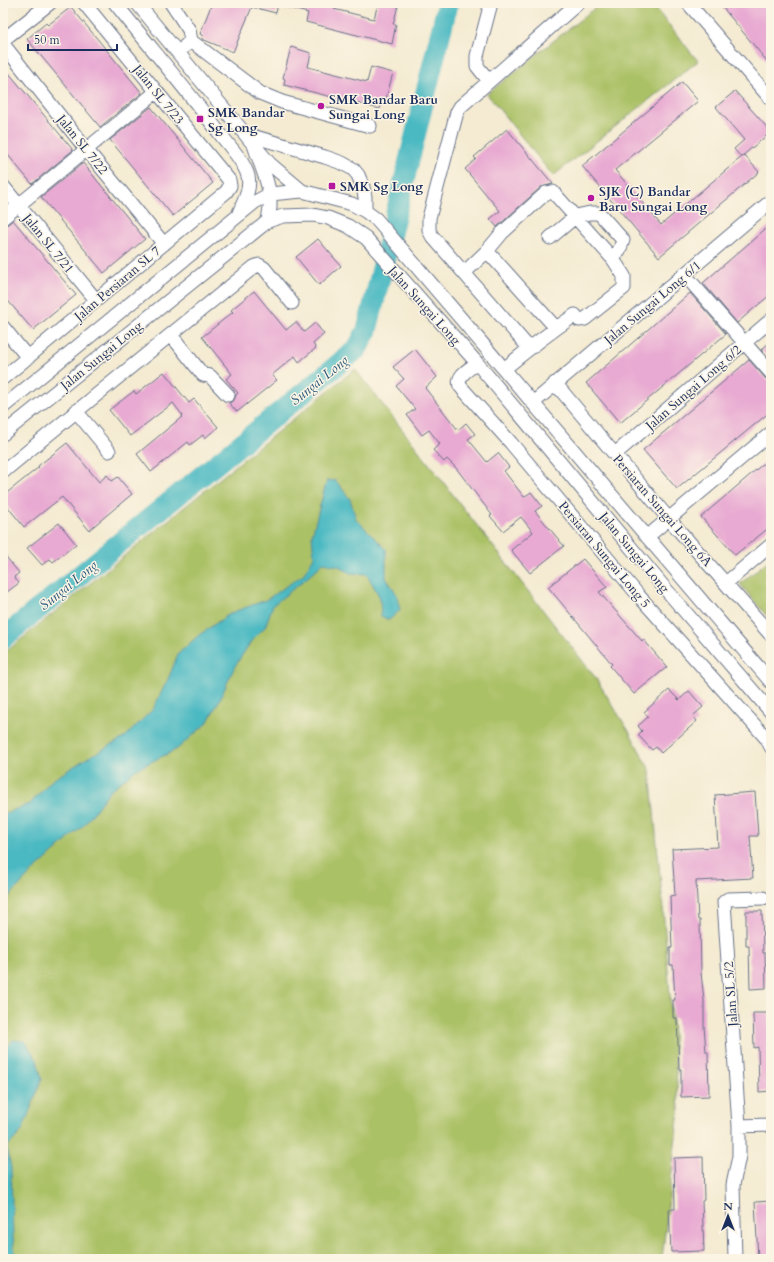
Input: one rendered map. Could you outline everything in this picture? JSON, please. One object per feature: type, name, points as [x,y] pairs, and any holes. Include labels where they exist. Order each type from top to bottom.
[{"type":"street","points":[[3,40],[50,3]]},
{"type":"street","name":"Jalan SL 7/23","points":[[84,3],[229,180],[230,186]]},
{"type":"street","points":[[115,3],[244,165],[249,185],[248,193],[238,215]]},
{"type":"street","points":[[137,3],[178,52],[200,82],[270,164],[302,191]]},
{"type":"street","points":[[171,3],[189,30],[191,41],[260,93],[282,102],[370,126]]},
{"type":"street","points":[[489,81],[477,66],[477,56],[491,3]]},
{"type":"street","points":[[529,348],[432,236],[429,230],[429,218],[457,112],[460,107],[578,3]]},
{"type":"street","points":[[688,3],[768,91]]},
{"type":"street","points":[[178,52],[191,41]]},
{"type":"street","name":"Jalan SL 7/22","points":[[3,44],[164,244]]},
{"type":"street","points":[[3,218],[156,92]]},
{"type":"street","points":[[245,134],[342,163],[353,169],[358,175],[363,187],[365,210]]},
{"type":"street","points":[[254,145],[270,194],[268,221]]},
{"type":"street","name":"Jalan SL 7/21","points":[[3,186],[96,300]]},
{"type":"street","name":"Jalan Persiaran SL 7","points":[[3,378],[226,192],[230,186]]},
{"type":"street","name":"Jalan Sungai Long","points":[[3,407],[255,202],[270,194],[302,191],[352,204],[365,210],[376,219],[771,682]]},
{"type":"street","points":[[464,273],[487,251],[502,233],[546,193],[553,192],[612,258],[624,276],[624,288],[585,319],[580,320],[575,315],[529,348],[504,369]]},
{"type":"street","name":"Jalan Sungai Long 6/1","points":[[533,403],[771,202]]},
{"type":"street","points":[[550,238],[576,216],[599,214],[623,240],[620,250],[612,258]]},
{"type":"street","name":"Jalan Sungai Long","points":[[3,434],[268,221],[283,216],[313,215],[328,218],[348,226],[366,238],[477,363],[663,586],[771,712]]},
{"type":"street","points":[[487,251],[556,328]]},
{"type":"street","points":[[3,472],[254,267],[259,265],[264,268],[292,303]]},
{"type":"street","points":[[684,274],[771,373]]},
{"type":"street","name":"Jalan Sungai Long 6/2","points":[[615,454],[771,320]]},
{"type":"street","points":[[3,327],[28,358]]},
{"type":"street","points":[[171,335],[203,375],[210,376],[228,395]]},
{"type":"street","name":"Persiaran Sungai Long 5","points":[[477,363],[460,377],[460,386],[511,443],[639,596],[767,739],[771,746]]},
{"type":"street","name":"Persiaran Sungai Long 6A","points":[[556,383],[668,518],[771,635]]},
{"type":"street","points":[[76,411],[109,451]]},
{"type":"street","points":[[647,537],[771,433]]},
{"type":"street","points":[[726,583],[771,545]]},
{"type":"street","name":"Jalan SL 5/2","points":[[740,1126],[724,902],[728,899],[763,898]]},
{"type":"street","points":[[735,1259],[733,1185],[739,1156],[740,1126],[771,1125]]},
{"type":"green space","points":[[601,3],[651,3],[698,61],[553,176],[487,94]]},
{"type":"green space","points":[[355,369],[595,677],[630,733],[650,770],[663,907],[679,1109],[662,1259],[3,1259],[3,654]]},
{"type":"green space","points":[[771,558],[771,621],[740,584]]},
{"type":"water","points":[[327,480],[336,481],[350,499],[356,519],[386,549],[386,578],[396,593],[400,610],[389,620],[381,616],[380,598],[367,574],[350,573],[339,566],[323,563],[273,605],[265,627],[252,640],[235,666],[207,723],[177,749],[137,769],[110,790],[85,824],[31,873],[3,903],[3,814],[30,804],[51,781],[87,758],[124,738],[153,709],[169,677],[178,654],[199,635],[231,613],[266,600],[303,575],[314,557],[312,535]]},
{"type":"water","points":[[13,1040],[25,1041],[37,1060],[42,1079],[22,1131],[7,1147],[11,1168],[15,1259],[3,1259],[3,1050]]},
{"type":"building","points":[[212,3],[278,3],[276,13],[252,7],[233,52],[202,39],[203,35],[200,34]]},
{"type":"building","points":[[281,3],[335,3],[334,9],[374,19],[378,3],[399,3],[393,24],[396,24],[392,44],[306,22],[308,13],[281,6]]},
{"type":"building","points":[[719,3],[771,3],[771,66],[733,20]]},
{"type":"building","points":[[71,7],[142,93],[100,127],[27,39],[46,23],[48,25]]},
{"type":"building","points":[[291,47],[311,53],[308,67],[367,82],[371,67],[393,73],[385,102],[382,101],[380,109],[284,85],[285,79],[283,78]]},
{"type":"building","points":[[3,66],[73,150],[32,184],[3,149]]},
{"type":"building","points":[[682,82],[698,101],[615,170],[661,225],[744,155],[759,172],[659,257],[582,166]]},
{"type":"building","points":[[735,91],[771,132],[741,157],[734,149],[744,140],[716,107]]},
{"type":"building","points":[[151,107],[213,183],[173,216],[110,140]]},
{"type":"building","points":[[507,129],[553,184],[541,187],[497,227],[490,219],[500,211],[465,169],[476,159],[474,157]]},
{"type":"building","points":[[83,163],[145,239],[104,273],[41,197]]},
{"type":"building","points":[[13,220],[76,295],[33,330],[3,295],[3,226]]},
{"type":"building","points":[[771,224],[771,294],[737,323],[703,283]]},
{"type":"building","points":[[318,239],[341,266],[319,285],[296,257]]},
{"type":"building","points":[[254,291],[286,330],[296,322],[304,332],[315,323],[324,334],[313,344],[316,348],[299,362],[295,356],[272,375],[277,380],[237,412],[229,403],[234,400],[238,393],[226,379],[232,374],[202,337],[233,312],[231,310]]},
{"type":"building","points":[[690,293],[726,334],[620,423],[586,383]]},
{"type":"building","points":[[771,341],[771,361],[761,350]]},
{"type":"building","points":[[415,349],[437,377],[425,388],[458,430],[466,423],[475,434],[468,439],[487,462],[498,453],[509,467],[504,471],[524,497],[531,492],[542,506],[535,511],[564,546],[530,573],[511,550],[533,532],[521,517],[503,531],[490,516],[492,515],[456,468],[447,459],[444,462],[433,450],[440,444],[429,430],[422,435],[407,415],[415,409],[396,386],[404,379],[393,367]]},
{"type":"building","points":[[749,360],[765,378],[771,381],[771,411],[677,489],[643,450]]},
{"type":"building","points":[[164,372],[189,403],[194,399],[218,427],[205,438],[203,435],[190,445],[188,442],[151,472],[137,454],[183,416],[173,403],[130,436],[109,410],[134,391],[136,394]]},
{"type":"building","points":[[67,443],[99,482],[107,475],[112,481],[118,477],[132,494],[89,530],[62,497],[24,527],[3,501],[3,496]]},
{"type":"building","points":[[771,457],[771,526],[735,555],[701,517]]},
{"type":"building","points":[[59,523],[76,544],[53,562],[50,559],[42,565],[27,548]]},
{"type":"building","points":[[3,553],[19,573],[14,577],[19,583],[3,595]]},
{"type":"building","points":[[583,559],[607,587],[599,592],[667,667],[634,694],[610,666],[612,664],[548,587]]},
{"type":"building","points":[[669,690],[679,700],[689,691],[703,707],[693,716],[697,721],[661,753],[656,747],[652,750],[638,735],[642,731],[638,726],[648,717],[644,712]]},
{"type":"building","points":[[755,792],[758,836],[750,836],[753,878],[696,881],[698,920],[700,920],[704,1026],[706,1052],[708,1052],[709,1096],[681,1097],[681,1069],[679,1069],[677,1018],[673,1018],[673,1000],[675,1000],[673,965],[670,965],[670,948],[672,948],[670,896],[675,895],[672,849],[718,847],[715,795]]},
{"type":"building","points":[[746,911],[762,911],[766,988],[750,989],[749,946],[746,946]]},
{"type":"building","points":[[753,1013],[769,1013],[771,1091],[759,1092],[758,1047],[754,1048]]},
{"type":"building","points":[[703,1157],[704,1200],[702,1201],[704,1251],[671,1252],[669,1209],[675,1209],[674,1158]]},
{"type":"building","points":[[771,1201],[771,1259],[758,1259],[755,1202]]},
{"type":"waterway","name":"Sungai Long","points":[[3,638],[357,349],[367,330],[448,3]]},
{"type":"place","name":"SMK Bandar Baru Sungai Long","points":[[321,106]]},
{"type":"place","name":"SMK Bandar Sg Long","points":[[200,119]]},
{"type":"place","name":"SMK Sg Long","points":[[332,186]]},
{"type":"place","name":"SJK (C) Bandar Baru Sungai Long","points":[[591,198]]}]
